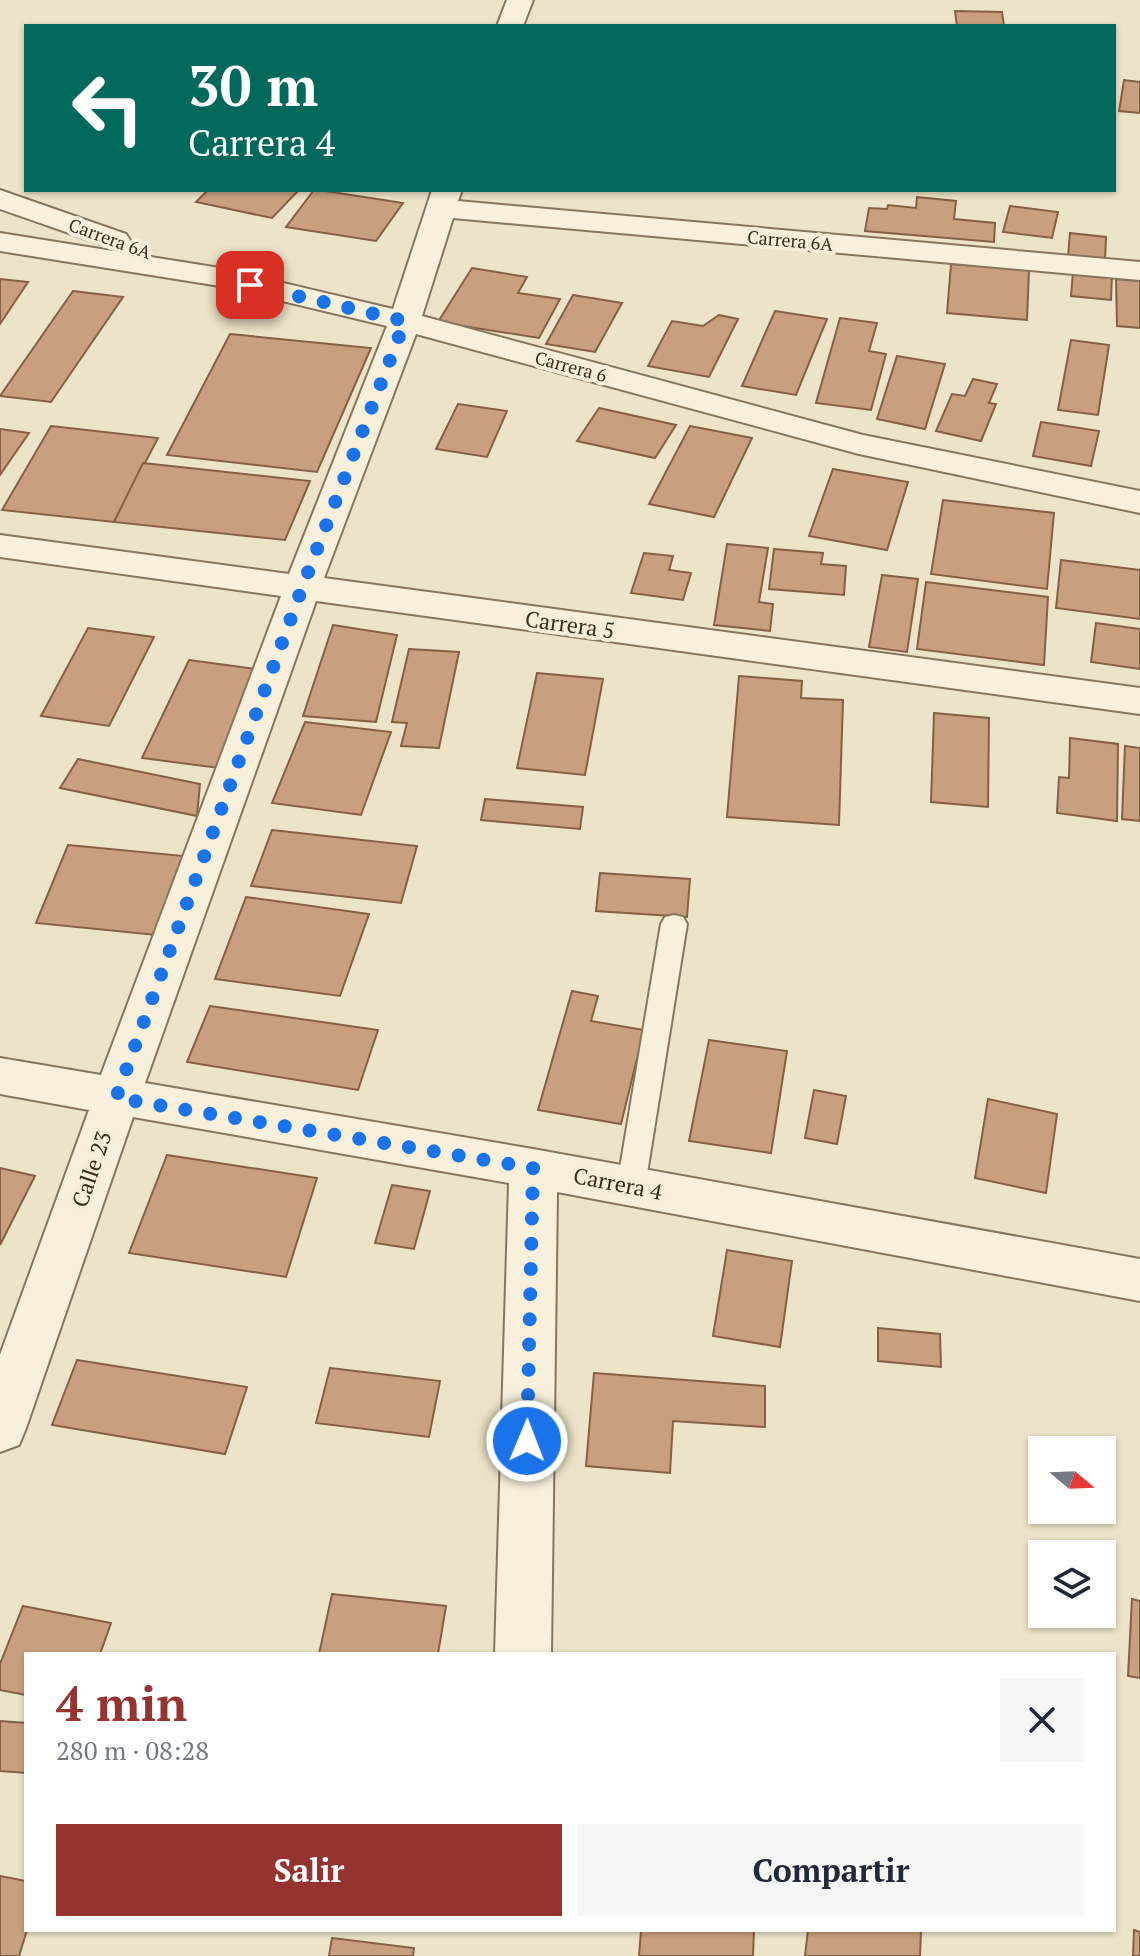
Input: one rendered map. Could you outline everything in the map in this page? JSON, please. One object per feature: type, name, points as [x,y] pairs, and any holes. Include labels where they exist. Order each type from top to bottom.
[{"type":"street","points":[[511,24],[520,0]]},
{"type":"street","name":"Carrera 6A","points":[[0,199],[220,277]]},
{"type":"street","name":"Carrera 6A","points":[[443,199],[1140,271]]},
{"type":"street","name":"Calle 23","points":[[0,1428],[116,1098],[302,588],[405,321],[443,199]]},
{"type":"street","name":"Carrera 6","points":[[0,242],[220,277],[405,321],[859,444],[1140,502]]},
{"type":"street","name":"Carrera 5","points":[[0,546],[1140,701]]},
{"type":"street","name":"Carrera 4","points":[[0,1076],[533,1168],[1140,1280]]},
{"type":"street","points":[[523,1652],[533,1168]]},
{"type":"lane","points":[[631,1186],[674,924]]},
{"type":"building","points":[[955,11],[1002,12],[1004,24],[957,24]]},
{"type":"building","points":[[1124,80],[1140,82],[1140,113],[1119,111]]},
{"type":"building","points":[[206,192],[297,192],[272,218],[196,202]]},
{"type":"building","points":[[312,192],[403,203],[376,241],[286,227]]},
{"type":"building","points":[[917,197],[956,201],[954,219],[995,223],[994,242],[865,231],[869,208],[887,209],[888,205],[916,208]]},
{"type":"building","points":[[1010,206],[1058,212],[1052,238],[1003,232]]},
{"type":"building","points":[[1070,233],[1106,237],[1105,260],[1068,256]]},
{"type":"building","points":[[951,264],[1029,270],[1027,320],[947,313]]},
{"type":"building","points":[[472,268],[527,277],[518,293],[560,299],[539,338],[438,322]]},
{"type":"building","points":[[1073,272],[1112,276],[1111,300],[1071,296]]},
{"type":"building","points":[[0,279],[28,282],[0,324]]},
{"type":"building","points":[[1116,279],[1140,281],[1140,328],[1117,326]]},
{"type":"building","points":[[73,291],[123,297],[51,402],[0,396]]},
{"type":"building","points":[[573,295],[622,303],[595,352],[546,344]]},
{"type":"building","points":[[775,311],[827,319],[796,395],[742,386]]},
{"type":"building","points":[[719,315],[738,319],[709,377],[648,366],[672,321],[703,326]]},
{"type":"building","points":[[840,318],[877,323],[869,351],[886,354],[871,410],[816,403]]},
{"type":"building","points":[[230,334],[371,348],[317,472],[167,455]]},
{"type":"building","points":[[1071,340],[1109,345],[1098,415],[1058,410]]},
{"type":"building","points":[[897,356],[945,364],[925,429],[877,419]]},
{"type":"building","points":[[973,379],[997,384],[989,403],[996,404],[981,441],[936,431],[952,394],[965,396]]},
{"type":"building","points":[[458,404],[507,411],[487,457],[436,449]]},
{"type":"building","points":[[599,408],[676,425],[655,458],[577,441]]},
{"type":"building","points":[[1041,422],[1099,431],[1091,466],[1033,456]]},
{"type":"building","points":[[51,426],[158,438],[114,522],[2,510]]},
{"type":"building","points":[[690,426],[752,438],[714,517],[649,504]]},
{"type":"building","points":[[0,429],[29,433],[0,475]]},
{"type":"building","points":[[143,463],[310,481],[285,540],[114,522]]},
{"type":"building","points":[[833,469],[908,482],[887,550],[809,536]]},
{"type":"building","points":[[943,500],[1054,513],[1047,589],[931,574]]},
{"type":"building","points":[[727,544],[768,548],[759,602],[773,604],[770,631],[714,625]]},
{"type":"building","points":[[774,549],[823,553],[821,564],[846,566],[844,595],[769,589]]},
{"type":"building","points":[[644,553],[673,556],[669,570],[691,573],[683,600],[631,593]]},
{"type":"building","points":[[1061,560],[1140,570],[1140,619],[1056,608]]},
{"type":"building","points":[[882,575],[918,579],[907,652],[869,647]]},
{"type":"building","points":[[926,582],[1048,597],[1044,665],[917,649]]},
{"type":"building","points":[[1096,623],[1140,629],[1140,669],[1091,662]]},
{"type":"building","points":[[333,625],[397,635],[376,722],[303,716]]},
{"type":"building","points":[[88,628],[154,637],[109,726],[41,716]]},
{"type":"building","points":[[409,649],[459,652],[439,748],[401,746],[407,723],[392,722]]},
{"type":"building","points":[[189,660],[263,670],[219,768],[142,758]]},
{"type":"building","points":[[537,673],[603,679],[585,775],[517,768]]},
{"type":"building","points":[[739,676],[802,681],[801,698],[843,700],[839,825],[727,817]]},
{"type":"building","points":[[934,713],[989,718],[988,807],[931,802]]},
{"type":"building","points":[[305,722],[391,732],[361,815],[272,803]]},
{"type":"building","points":[[1070,738],[1118,744],[1117,821],[1057,813],[1059,777],[1069,778]]},
{"type":"building","points":[[1125,746],[1140,748],[1140,821],[1122,819]]},
{"type":"building","points":[[78,759],[200,784],[197,816],[60,788]]},
{"type":"building","points":[[485,799],[583,807],[580,829],[481,820]]},
{"type":"building","points":[[272,830],[417,846],[401,903],[251,886]]},
{"type":"building","points":[[68,845],[184,856],[156,935],[36,923]]},
{"type":"building","points":[[600,873],[690,879],[687,917],[596,911]]},
{"type":"building","points":[[246,897],[369,914],[340,996],[215,979]]},
{"type":"building","points":[[572,991],[598,996],[591,1021],[644,1030],[621,1124],[538,1110]]},
{"type":"building","points":[[210,1006],[378,1030],[358,1090],[187,1062]]},
{"type":"building","points":[[709,1040],[787,1051],[771,1153],[689,1141]]},
{"type":"building","points":[[814,1090],[846,1096],[837,1144],[805,1138]]},
{"type":"building","points":[[988,1099],[1057,1114],[1046,1193],[975,1178]]},
{"type":"building","points":[[167,1155],[317,1178],[286,1277],[129,1253]]},
{"type":"building","points":[[0,1168],[35,1176],[0,1245]]},
{"type":"building","points":[[392,1185],[430,1191],[414,1249],[375,1243]]},
{"type":"building","points":[[727,1250],[792,1261],[780,1347],[713,1336]]},
{"type":"building","points":[[878,1328],[940,1334],[941,1367],[878,1361]]},
{"type":"building","points":[[77,1360],[247,1387],[225,1454],[52,1425]]},
{"type":"building","points":[[330,1368],[440,1381],[429,1437],[316,1423]]},
{"type":"building","points":[[594,1373],[765,1386],[765,1427],[673,1421],[670,1473],[586,1466]]},
{"type":"building","points":[[332,1594],[446,1606],[438,1652],[319,1652]]},
{"type":"building","points":[[1132,1599],[1140,1601],[1140,1678],[1128,1676]]},
{"type":"building","points":[[23,1606],[111,1623],[101,1652],[24,1652],[24,1695],[0,1690],[0,1664]]},
{"type":"building","points":[[0,1721],[24,1723],[24,1773],[0,1771]]},
{"type":"building","points":[[0,1876],[24,1881],[26,1932],[19,1956],[0,1956]]},
{"type":"building","points":[[1134,1930],[1140,1932],[1140,1956],[1133,1956]]},
{"type":"building","points":[[641,1932],[754,1932],[753,1956],[639,1956]]},
{"type":"building","points":[[808,1932],[921,1932],[920,1956],[805,1956]]},
{"type":"building","points":[[332,1938],[414,1948],[413,1956],[329,1956]]},
{"type":"route","points":[[250,285],[405,321],[302,588],[116,1098],[533,1168],[527,1441]]}]
